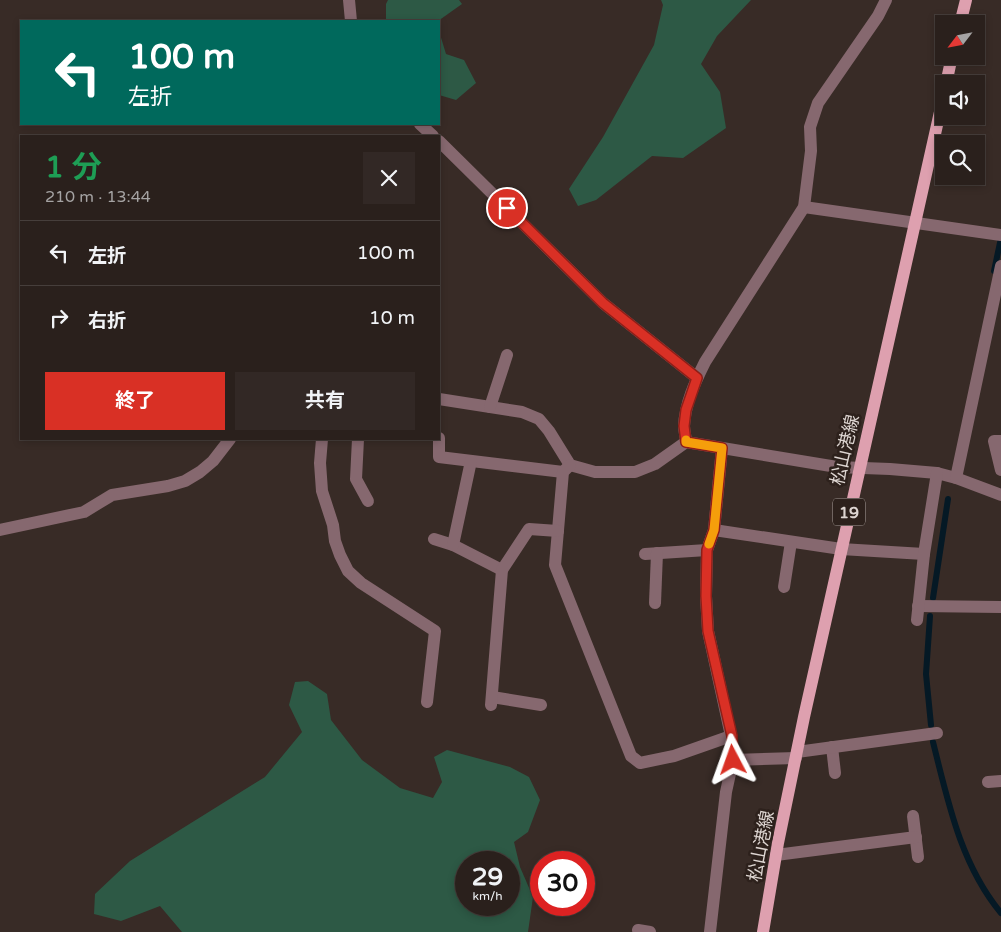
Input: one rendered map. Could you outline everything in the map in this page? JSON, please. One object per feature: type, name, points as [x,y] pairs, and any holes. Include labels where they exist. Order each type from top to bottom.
[{"type":"main road","points":[[962,15],[966,0]]},
{"type":"main road","name":"松山港線","points":[[763,932],[796,755],[937,125]]},
{"type":"street","points":[[349,0],[351,20]]},
{"type":"street","points":[[686,442],[684,426],[686,410],[697,378],[705,362],[804,207],[811,150],[810,127],[818,103],[878,16],[886,0]]},
{"type":"street","points":[[421,125],[432,135]]},
{"type":"street","points":[[440,142],[603,303],[697,378]]},
{"type":"street","points":[[804,207],[1001,235]]},
{"type":"street","points":[[956,478],[1001,266]]},
{"type":"street","points":[[490,407],[507,355]]},
{"type":"street","points":[[440,399],[522,412],[539,419],[549,431],[566,468],[555,565],[631,756],[640,763],[674,756],[732,736]]},
{"type":"street","points":[[0,530],[84,512],[112,495],[168,486],[185,481],[200,472],[213,460],[229,440]]},
{"type":"street","points":[[320,440],[322,491],[333,525],[335,540],[348,570],[361,583],[435,631],[427,702]]},
{"type":"street","points":[[358,440],[356,479],[368,501]]},
{"type":"street","points":[[439,440],[439,457],[595,472],[635,472],[655,464],[686,442],[837,467],[890,469],[937,474],[956,478],[1001,495]]},
{"type":"street","points":[[1001,441],[994,441],[1001,470]]},
{"type":"street","points":[[710,932],[726,792],[733,760],[732,736],[708,631],[706,596],[707,550],[714,530],[722,448]]},
{"type":"street","points":[[453,545],[471,461]]},
{"type":"street","points":[[917,620],[924,554],[937,474]]},
{"type":"street","points":[[541,705],[492,701],[502,570],[529,528],[558,531]]},
{"type":"street","points":[[714,530],[841,549],[924,554]]},
{"type":"street","points":[[434,539],[453,545],[502,570]]},
{"type":"street","points":[[784,587],[791,542]]},
{"type":"street","points":[[655,603],[651,554],[707,550]]},
{"type":"street","points":[[918,606],[1001,607]]},
{"type":"street","points":[[733,760],[796,755],[832,747],[937,734]]},
{"type":"street","points":[[832,747],[835,773]]},
{"type":"street","points":[[913,816],[918,857]]},
{"type":"street","points":[[776,855],[916,837]]},
{"type":"green space","points":[[388,0],[459,0],[462,4],[439,20],[386,20],[386,4]]},
{"type":"green space","points":[[661,0],[751,0],[717,36],[701,64],[720,92],[726,128],[683,158],[652,156],[596,200],[578,206],[569,189],[603,137],[654,45],[663,5]]},
{"type":"green space","points":[[440,34],[446,54],[464,60],[476,83],[456,100],[440,95]]},
{"type":"green space","points":[[308,681],[327,694],[331,720],[362,760],[400,788],[433,798],[442,782],[434,757],[447,750],[510,767],[529,777],[540,800],[528,832],[514,842],[516,851],[455,851],[455,916],[520,916],[520,867],[530,890],[530,916],[528,932],[182,932],[160,906],[121,921],[94,914],[95,894],[130,861],[265,777],[302,732],[289,705],[295,682]]},
{"type":"waterway","points":[[994,271],[1001,238]]},
{"type":"waterway","points":[[933,598],[948,499]]},
{"type":"waterway","points":[[930,616],[926,674],[931,725]]},
{"type":"waterway","points":[[933,742],[944,787],[966,854],[987,894],[1001,913]]},
{"type":"slow traffic","points":[[686,440],[686,442],[722,448],[714,530],[709,544]]},
{"type":"route","points":[[507,208],[603,303],[697,378],[686,410],[684,426],[686,442],[722,448],[714,530],[707,550],[706,596],[708,631],[732,736],[733,760]]}]
